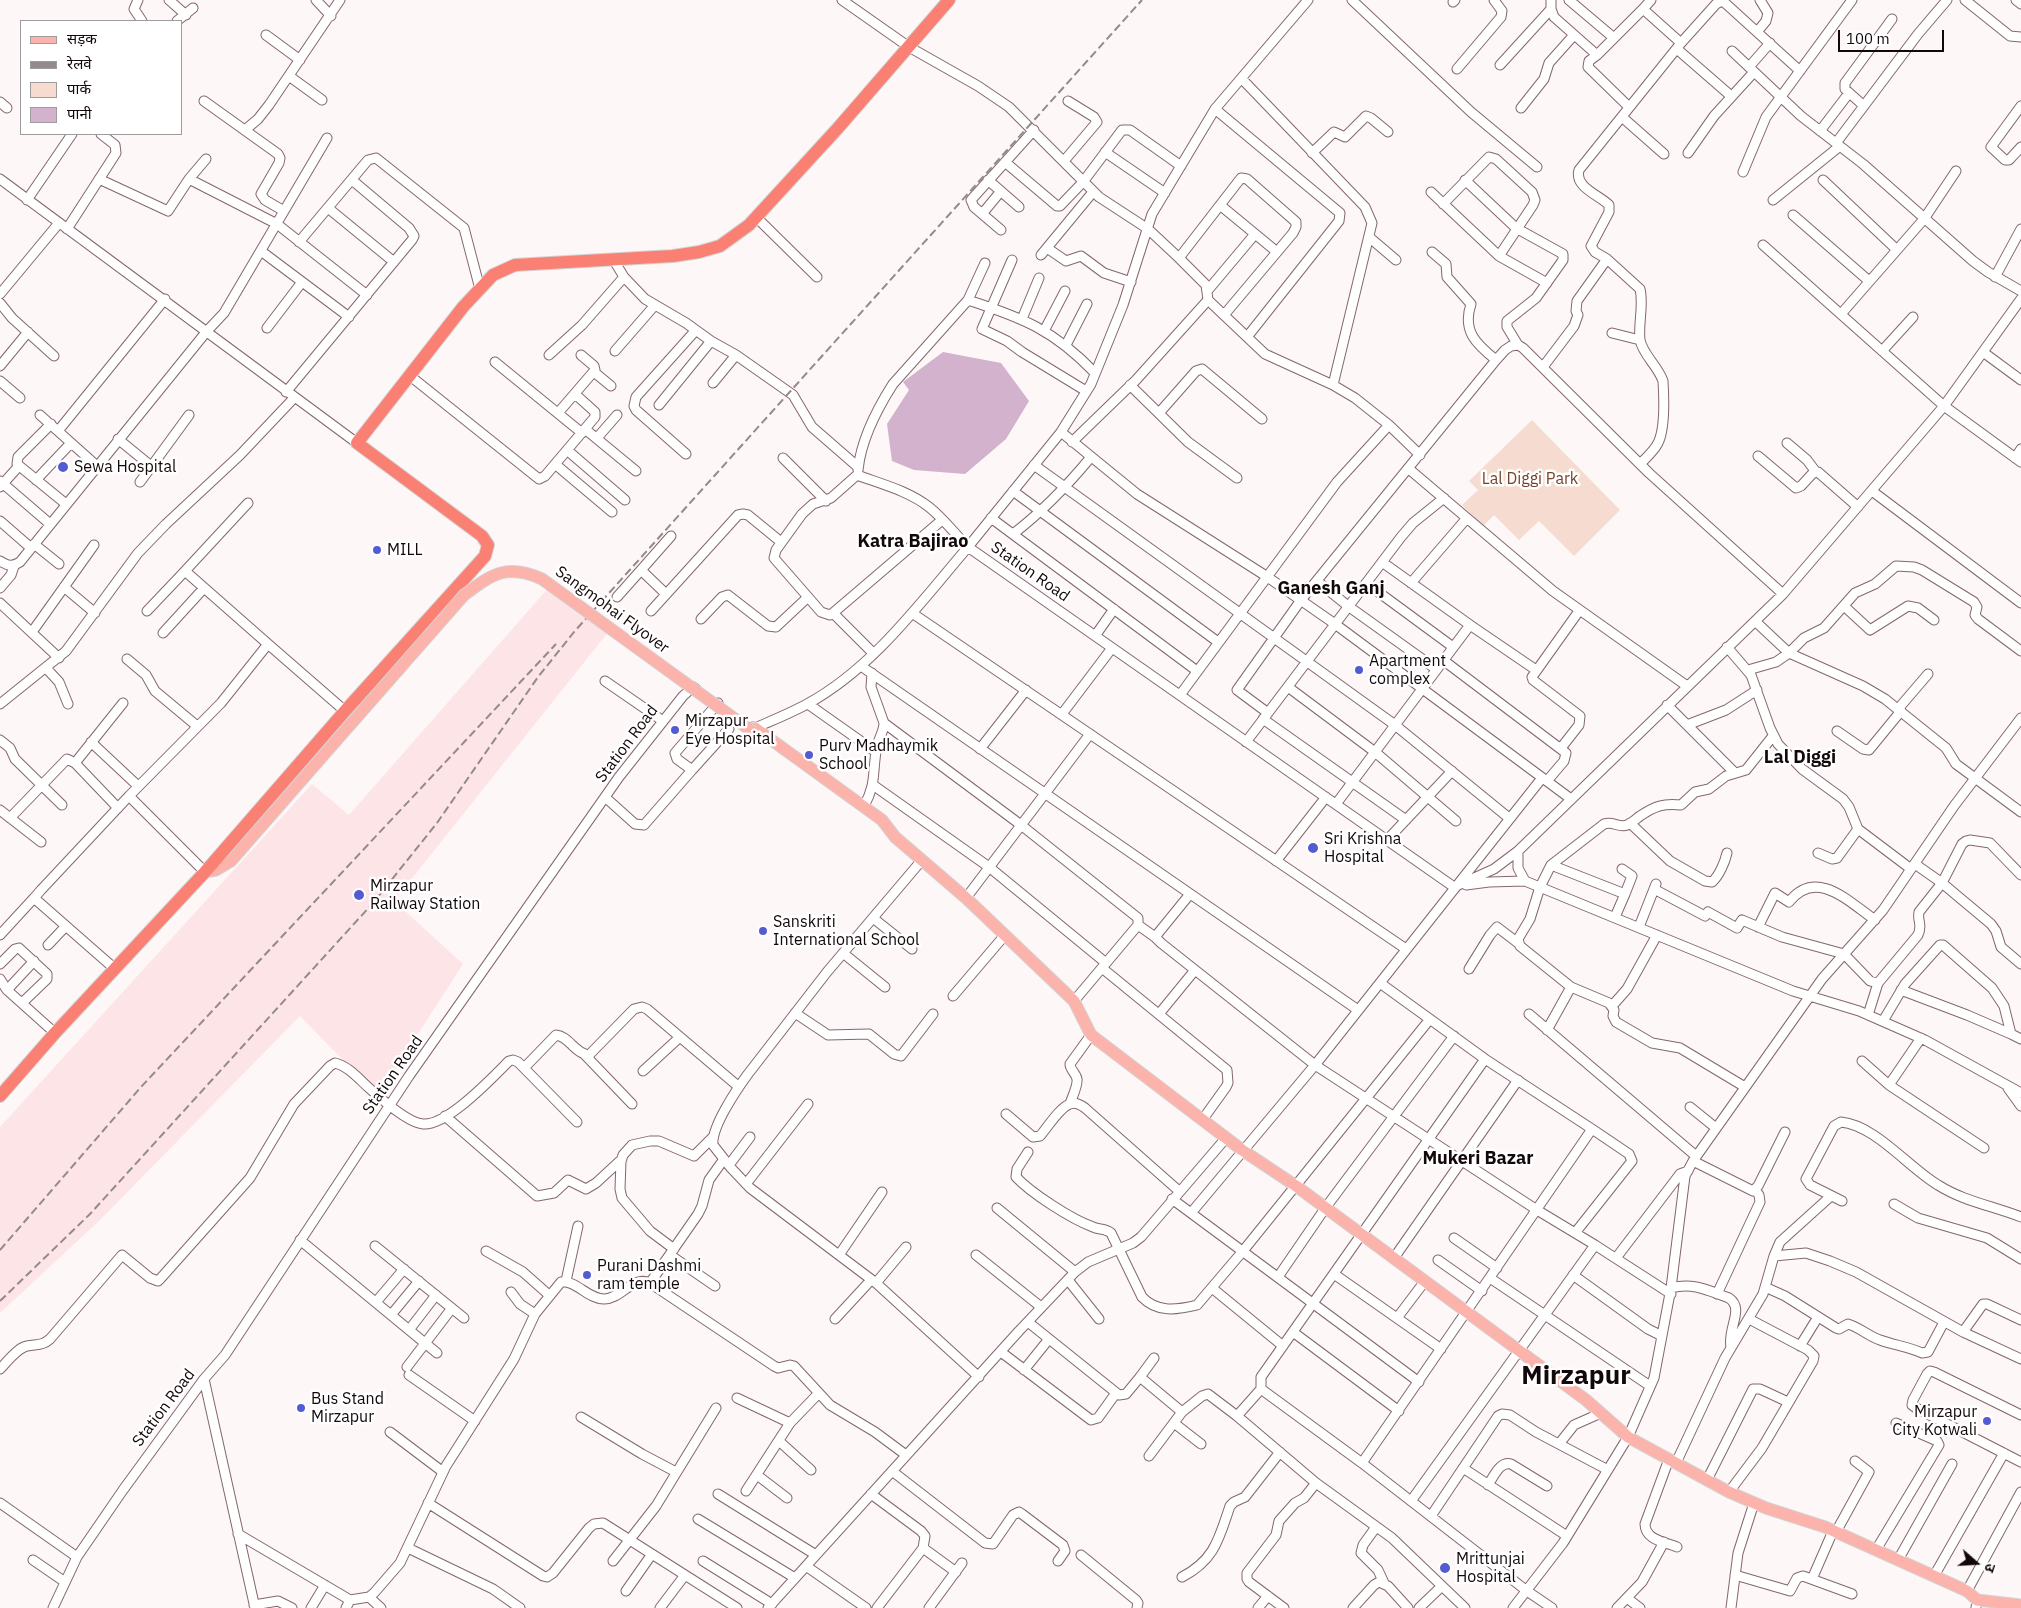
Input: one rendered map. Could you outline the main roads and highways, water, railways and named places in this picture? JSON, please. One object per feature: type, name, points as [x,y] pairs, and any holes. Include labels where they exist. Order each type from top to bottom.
[{"type":"highway","points":[[0,1096],[55,1033],[205,872],[345,711],[481,562],[488,550],[486,540],[482,536],[357,443],[410,374],[480,289],[493,275],[514,265],[699,252],[720,246],[756,218],[838,128],[949,0]]},
{"type":"main road","name":"Sangmohai Flyover","points":[[205,872],[216,870],[231,861],[464,595],[497,572],[529,573],[542,579],[754,730],[895,837]]},
{"type":"main road","points":[[754,730],[882,820],[895,837],[966,898],[1074,1001],[1091,1035],[1242,1150],[1363,1234],[1601,1413],[1628,1437],[1729,1492],[1754,1503],[1834,1531],[1967,1591],[1976,1606],[2021,1605]]},
{"type":"water","points":[[943,352],[1001,363],[1029,401],[1006,439],[965,474],[914,470],[892,461],[887,424],[909,390],[903,382]]},
{"type":"railway","points":[[0,1301],[90,1214],[373,903],[437,823],[538,677],[574,632],[1142,0]]},
{"type":"railway","points":[[0,1250],[141,1087],[556,644]]},
{"type":"place","name":"Sewa Hospital","points":[[63,467]]},
{"type":"place","name":"MILL","points":[[377,550]]},
{"type":"place","name":"Apartment complex","points":[[1359,670]]},
{"type":"place","name":"Mirzapur Eye Hospital","points":[[675,730]]},
{"type":"place","name":"Purv Madhaymik School","points":[[809,755]]},
{"type":"place","name":"Sri Krishna Hospital","points":[[1313,848]]},
{"type":"place","name":"Mirzapur Railway Station","points":[[359,895]]},
{"type":"place","name":"Sanskriti International School","points":[[763,931]]},
{"type":"place","name":"Purani Dashmi ram temple","points":[[587,1275]]},
{"type":"place","name":"Bus Stand Mirzapur","points":[[301,1408]]},
{"type":"place","name":"Mirzapur City Kotwali","points":[[1987,1421]]},
{"type":"place","name":"Mrittunjai Hospital","points":[[1445,1568]]},
{"type":"district","name":"Katra Bajirao","points":[[913,542]]},
{"type":"district","name":"Ganesh Ganj","points":[[1331,589]]},
{"type":"district","name":"Lal Diggi","points":[[1800,758]]},
{"type":"district","name":"Mukeri Bazar","points":[[1478,1159]]},
{"type":"district","name":"Mirzapur","points":[[1576,1376]]},
{"type":"park label","name":"Lal Diggi Park","points":[[1530,479]]}]
